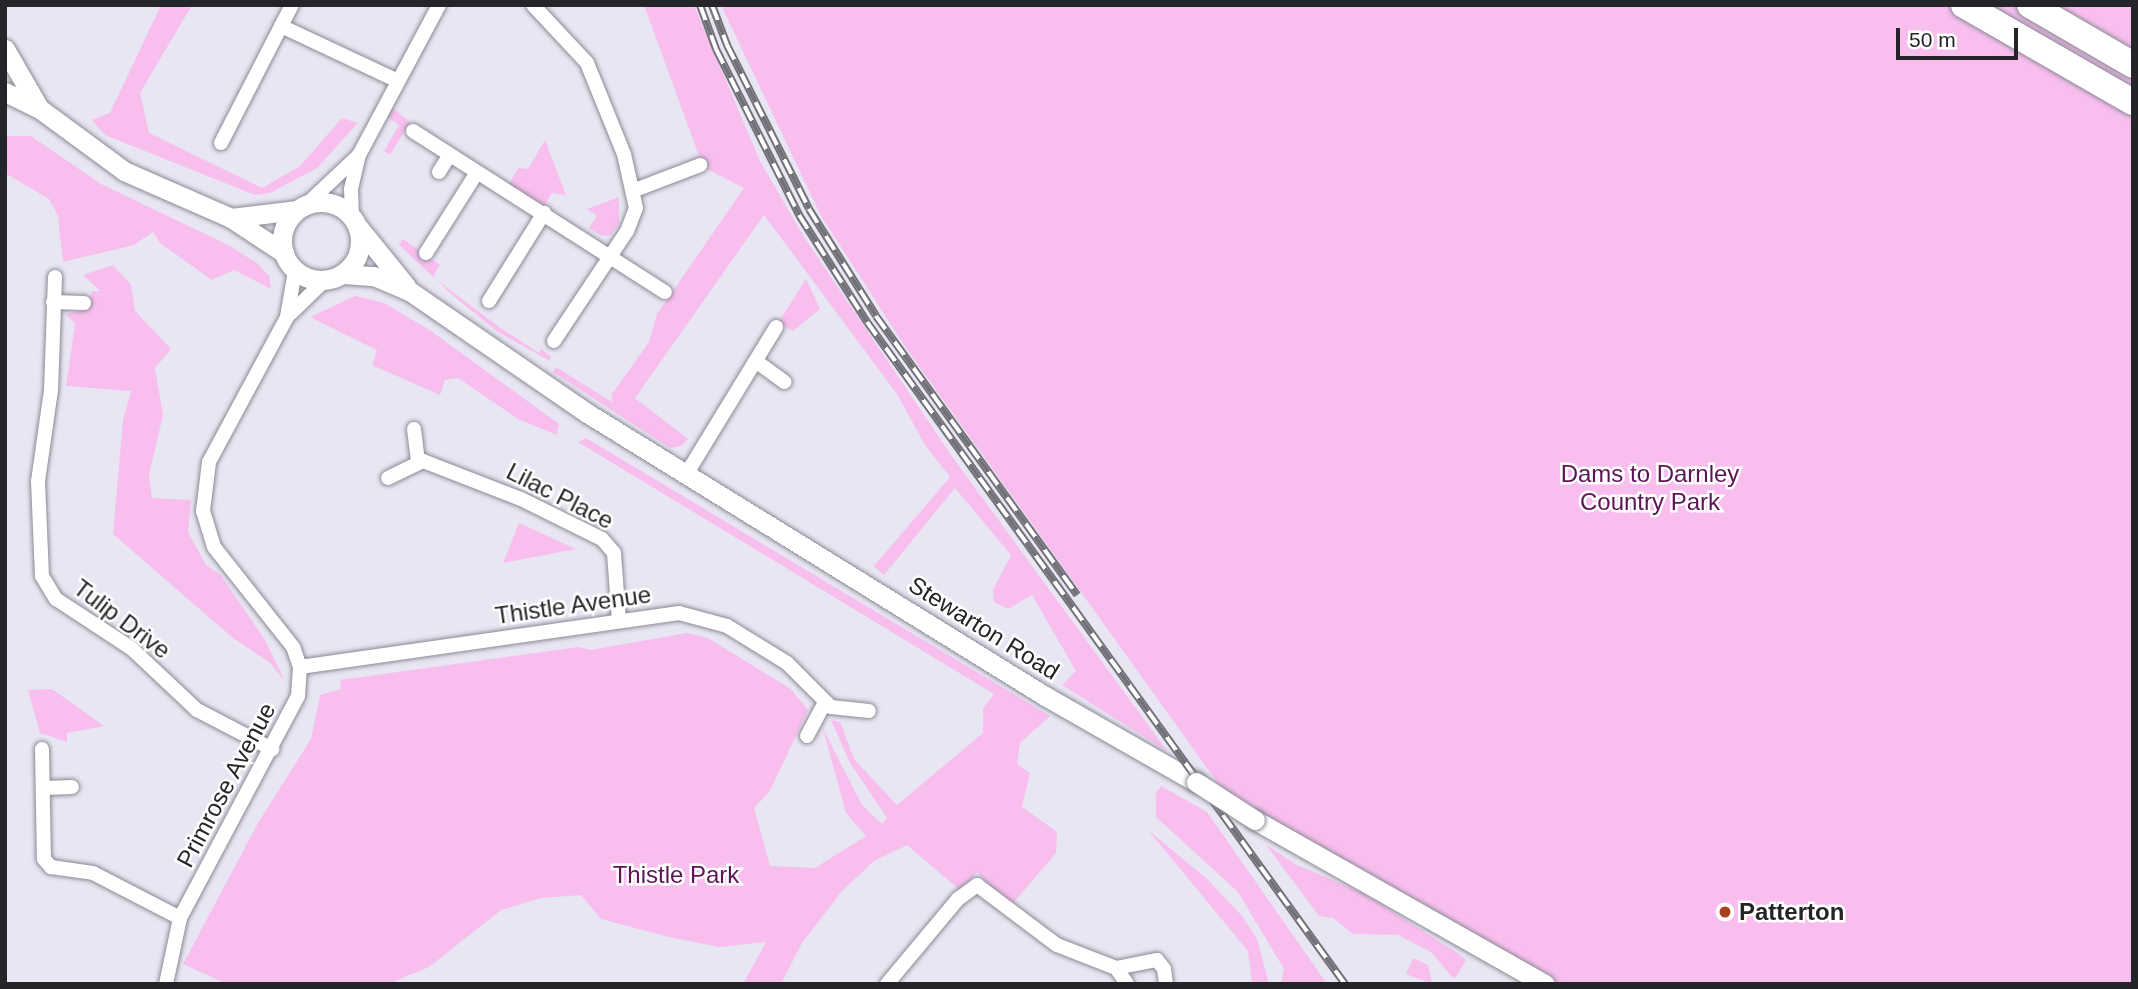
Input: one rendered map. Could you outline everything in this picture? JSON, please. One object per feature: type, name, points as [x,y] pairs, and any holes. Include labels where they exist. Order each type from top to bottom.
[{"type":"highway","points":[[1964,5],[2133,102]]},
{"type":"highway","points":[[2030,5],[2133,65]]},
{"type":"main road","points":[[5,49],[40,109]]},
{"type":"main road","points":[[5,92],[40,109],[124,172],[231,218],[284,253],[295,271]]},
{"type":"main road","name":"Stewarton Road","points":[[231,218],[331,203],[356,222],[411,292]]},
{"type":"main road","points":[[284,253],[283,231],[301,207]]},
{"type":"main road","points":[[334,277],[359,253],[356,222]]},
{"type":"main road","name":"Stewarton Road","points":[[295,271],[334,277],[374,276],[411,292],[587,413],[1045,696],[1196,782],[1255,820],[1545,984]]},
{"type":"street","points":[[221,143],[292,5]]},
{"type":"street","points":[[356,222],[351,189],[359,155],[439,5]]},
{"type":"street","points":[[533,5],[587,63],[635,190],[633,221],[554,341]]},
{"type":"street","points":[[281,26],[398,81]]},
{"type":"street","points":[[413,131],[476,174],[544,213],[665,292]]},
{"type":"street","points":[[301,207],[359,155]]},
{"type":"street","points":[[439,172],[449,156]]},
{"type":"street","points":[[635,190],[700,166]]},
{"type":"street","points":[[426,253],[476,174]]},
{"type":"street","points":[[489,301],[544,213]]},
{"type":"street","points":[[295,271],[287,317],[209,462],[203,511],[214,547],[293,647],[300,667]]},
{"type":"street","name":"Tulip Drive","points":[[55,276],[51,390],[38,481],[42,576],[65,607],[131,648],[197,710],[272,749]]},
{"type":"street","points":[[287,317],[334,277]]},
{"type":"street","points":[[53,302],[84,303]]},
{"type":"street","points":[[687,473],[776,327]]},
{"type":"street","points":[[757,362],[785,382]]},
{"type":"street","points":[[388,478],[418,462],[414,429]]},
{"type":"street","name":"Lilac Place","points":[[418,462],[521,499],[602,539],[614,553],[619,621]]},
{"type":"street","name":"Thistle Avenue","points":[[300,667],[680,613],[727,626],[787,663],[825,702]]},
{"type":"street","name":"Primrose Avenue","points":[[166,984],[180,918],[298,696],[300,667]]},
{"type":"street","points":[[807,736],[825,702],[869,711]]},
{"type":"street","points":[[42,749],[44,788],[41,842],[44,859],[51,867],[93,873],[180,918]]},
{"type":"street","points":[[44,788],[72,787]]},
{"type":"street","points":[[887,984],[958,899],[977,884],[1057,945],[1116,968],[1157,960],[1164,968],[1166,984]]},
{"type":"street","points":[[1116,968],[1127,984]]},
{"type":"green space","points":[[161,5],[192,5],[140,93],[149,133],[262,188],[300,166],[342,118],[358,123],[317,168],[270,193],[255,195],[105,135],[92,120],[110,113]]},
{"type":"green space","points":[[644,5],[694,5],[760,161],[804,237],[951,455],[1167,751],[1062,685],[1076,671],[1032,595],[1008,609],[994,602],[993,590],[1011,555],[955,488],[884,575],[874,566],[950,477],[925,445],[897,394],[764,215],[635,398],[688,439],[681,446],[670,448],[553,372],[556,367],[612,402],[612,394],[649,342],[657,314],[744,188],[703,167]]},
{"type":"green space","name":"Dams to Darnley Country Park","points":[[721,5],[2133,5],[2133,984],[1543,984],[1235,807],[908,351],[821,216]]},
{"type":"green space","points":[[391,107],[410,122],[390,155],[384,151],[399,125],[386,116]]},
{"type":"green space","points":[[5,136],[31,136],[101,184],[228,245],[257,263],[269,276],[271,289],[234,270],[212,280],[160,243],[153,232],[134,245],[63,262],[58,216],[49,199],[5,173]]},
{"type":"green space","points":[[545,140],[566,195],[552,193],[543,208],[508,186],[518,168],[528,169]]},
{"type":"green space","points":[[619,197],[619,223],[611,235],[602,236],[589,228],[597,216],[587,209]]},
{"type":"green space","points":[[403,239],[440,265],[433,277],[399,245]]},
{"type":"green space","points":[[113,265],[131,285],[135,311],[171,349],[155,368],[163,415],[149,475],[152,498],[191,500],[188,532],[206,565],[220,574],[265,640],[285,681],[269,662],[233,638],[113,534],[123,420],[131,391],[66,386],[75,324],[66,314],[88,310],[92,291],[100,291],[83,275]]},
{"type":"green space","points":[[435,279],[499,327],[539,353],[541,349],[551,357],[550,361],[498,332]]},
{"type":"green space","points":[[806,279],[820,309],[793,331],[778,323]]},
{"type":"green space","points":[[355,296],[384,303],[431,331],[559,424],[557,435],[518,419],[458,378],[445,380],[440,395],[372,365],[377,350],[310,317]]},
{"type":"green space","name":"Thistle Park","points":[[586,438],[1050,716],[1020,743],[1017,764],[1030,773],[1022,807],[1057,832],[1056,853],[1011,906],[977,872],[961,891],[907,845],[874,861],[842,891],[802,943],[781,984],[743,984],[766,942],[719,947],[669,937],[601,919],[581,895],[541,898],[501,910],[429,967],[388,984],[227,984],[183,964],[258,823],[311,739],[320,695],[341,689],[340,680],[579,647],[590,650],[687,633],[708,638],[791,689],[808,710],[770,791],[754,808],[770,866],[815,868],[866,836],[846,813],[823,729],[862,805],[882,824],[887,818],[850,763],[831,720],[840,722],[854,759],[897,805],[983,733],[983,708],[994,694],[578,442]]},
{"type":"green space","points":[[519,523],[576,549],[503,563]]},
{"type":"green space","points":[[52,689],[104,726],[67,733],[67,742],[40,733],[28,690]]},
{"type":"green space","points":[[1161,786],[1207,812],[1327,984],[1281,984],[1284,969],[1238,892],[1156,817],[1156,793]]},
{"type":"green space","points":[[1148,830],[1206,878],[1243,917],[1257,939],[1269,984],[1252,984],[1248,951]]},
{"type":"green space","points":[[1266,845],[1297,865],[1363,893],[1456,952],[1466,960],[1457,976],[1453,978],[1431,952],[1398,935],[1353,934],[1333,918],[1319,916]]},
{"type":"green space","points":[[1413,958],[1428,965],[1432,984],[1406,974]]},
{"type":"railway","points":[[700,5],[716,49],[799,215],[867,322],[1345,984]]},
{"type":"railway","points":[[712,5],[727,45],[809,209],[876,316],[1077,595]]},
{"type":"place","name":"Patterton","points":[[1725,912]]}]
